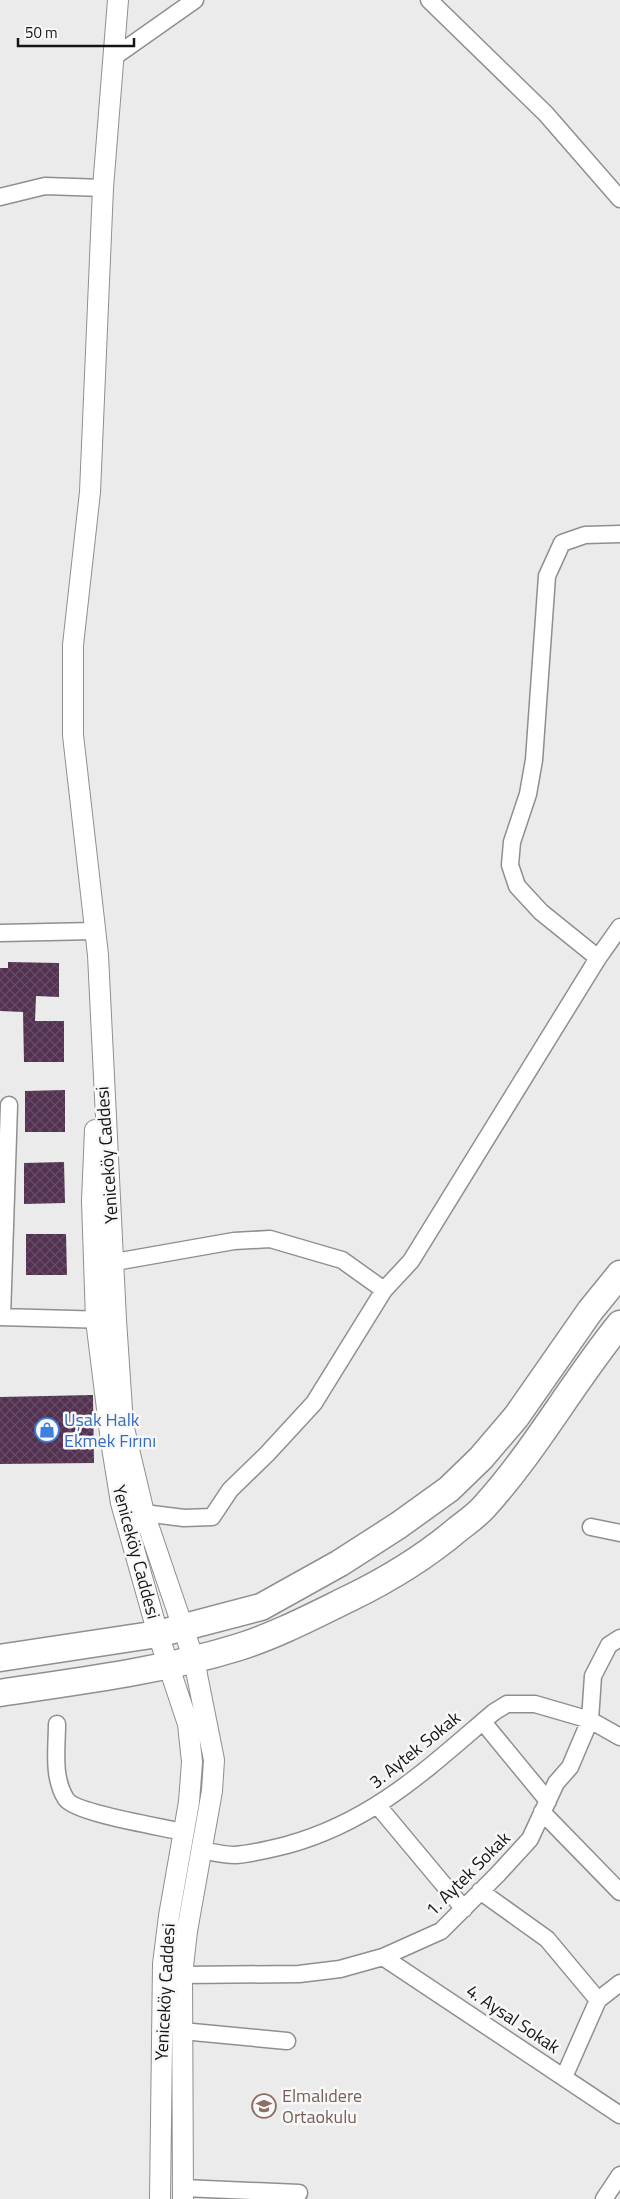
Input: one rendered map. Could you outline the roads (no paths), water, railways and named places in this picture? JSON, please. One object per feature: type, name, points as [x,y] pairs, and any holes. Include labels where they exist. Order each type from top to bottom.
[{"type":"main road","points":[[0,1658],[158,1634],[261,1607],[340,1564],[399,1526],[449,1489],[481,1458],[516,1417],[590,1311],[620,1274]]},
{"type":"main road","points":[[0,1693],[86,1680],[194,1660],[240,1647],[280,1632],[385,1581],[439,1545],[483,1508],[522,1460],[591,1360],[620,1324]]},
{"type":"street","points":[[104,1078],[95,931],[73,735],[73,645],[90,492],[103,188],[118,0]]},
{"type":"street","points":[[114,57],[195,0]]},
{"type":"street","points":[[429,0],[546,114],[620,199]]},
{"type":"street","points":[[0,197],[45,186],[103,188]]},
{"type":"street","points":[[598,958],[541,912],[517,886],[510,865],[512,842],[528,794],[534,760],[547,576],[562,543],[585,535],[620,534]]},
{"type":"street","points":[[144,1513],[184,1518],[212,1517],[230,1490],[267,1454],[314,1402],[384,1290],[411,1261],[598,958],[620,927]]},
{"type":"street","points":[[0,933],[95,931]]},
{"type":"street","name":"Yeniceköy Caddesi","points":[[104,1078],[123,1424],[144,1513],[194,1660],[214,1760],[212,1791],[200,1850],[182,1975],[183,2194]]},
{"type":"street","name":"Yeniceköy Caddesi","points":[[104,1078],[97,1088],[92,1201],[96,1320],[120,1503],[158,1634],[188,1724],[192,1762],[189,1802],[163,1964],[160,2199]]},
{"type":"street","points":[[9,1105],[1,1317],[116,1320]]},
{"type":"street","points":[[115,1262],[234,1241],[270,1240],[342,1260],[384,1290]]},
{"type":"street","points":[[591,1527],[620,1533]]},
{"type":"street","name":"1. Aytek Sokak","points":[[182,1975],[299,1974],[340,1968],[383,1957],[441,1931],[530,1839],[556,1783],[570,1767],[590,1720],[593,1676],[609,1645],[620,1638]]},
{"type":"street","name":"3. Aytek Sokak","points":[[200,1850],[234,1855],[276,1848],[309,1839],[378,1806],[407,1786],[506,1704],[535,1704],[590,1720]]},
{"type":"street","points":[[590,1720],[620,1737]]},
{"type":"street","points":[[483,1722],[545,1806],[620,1892]]},
{"type":"street","points":[[57,1724],[56,1774],[66,1800],[84,1810],[183,1832]]},
{"type":"street","points":[[378,1806],[464,1909]]},
{"type":"street","points":[[480,1891],[547,1938],[598,2000]]},
{"type":"street","name":"4. Aysal Sokak","points":[[383,1957],[620,2115]]},
{"type":"street","points":[[564,2077],[598,2000],[620,1983]]},
{"type":"street","points":[[182,2031],[287,2041]]},
{"type":"street","points":[[611,2195],[620,2175]]},
{"type":"street","points":[[183,2194],[299,2193]]},
{"type":"place","name":"Uşak Halk Ekmek Fırını","points":[[47,1430]]},
{"type":"place","name":"Elmalıdere Ortaokulu","points":[[264,2106]]}]
